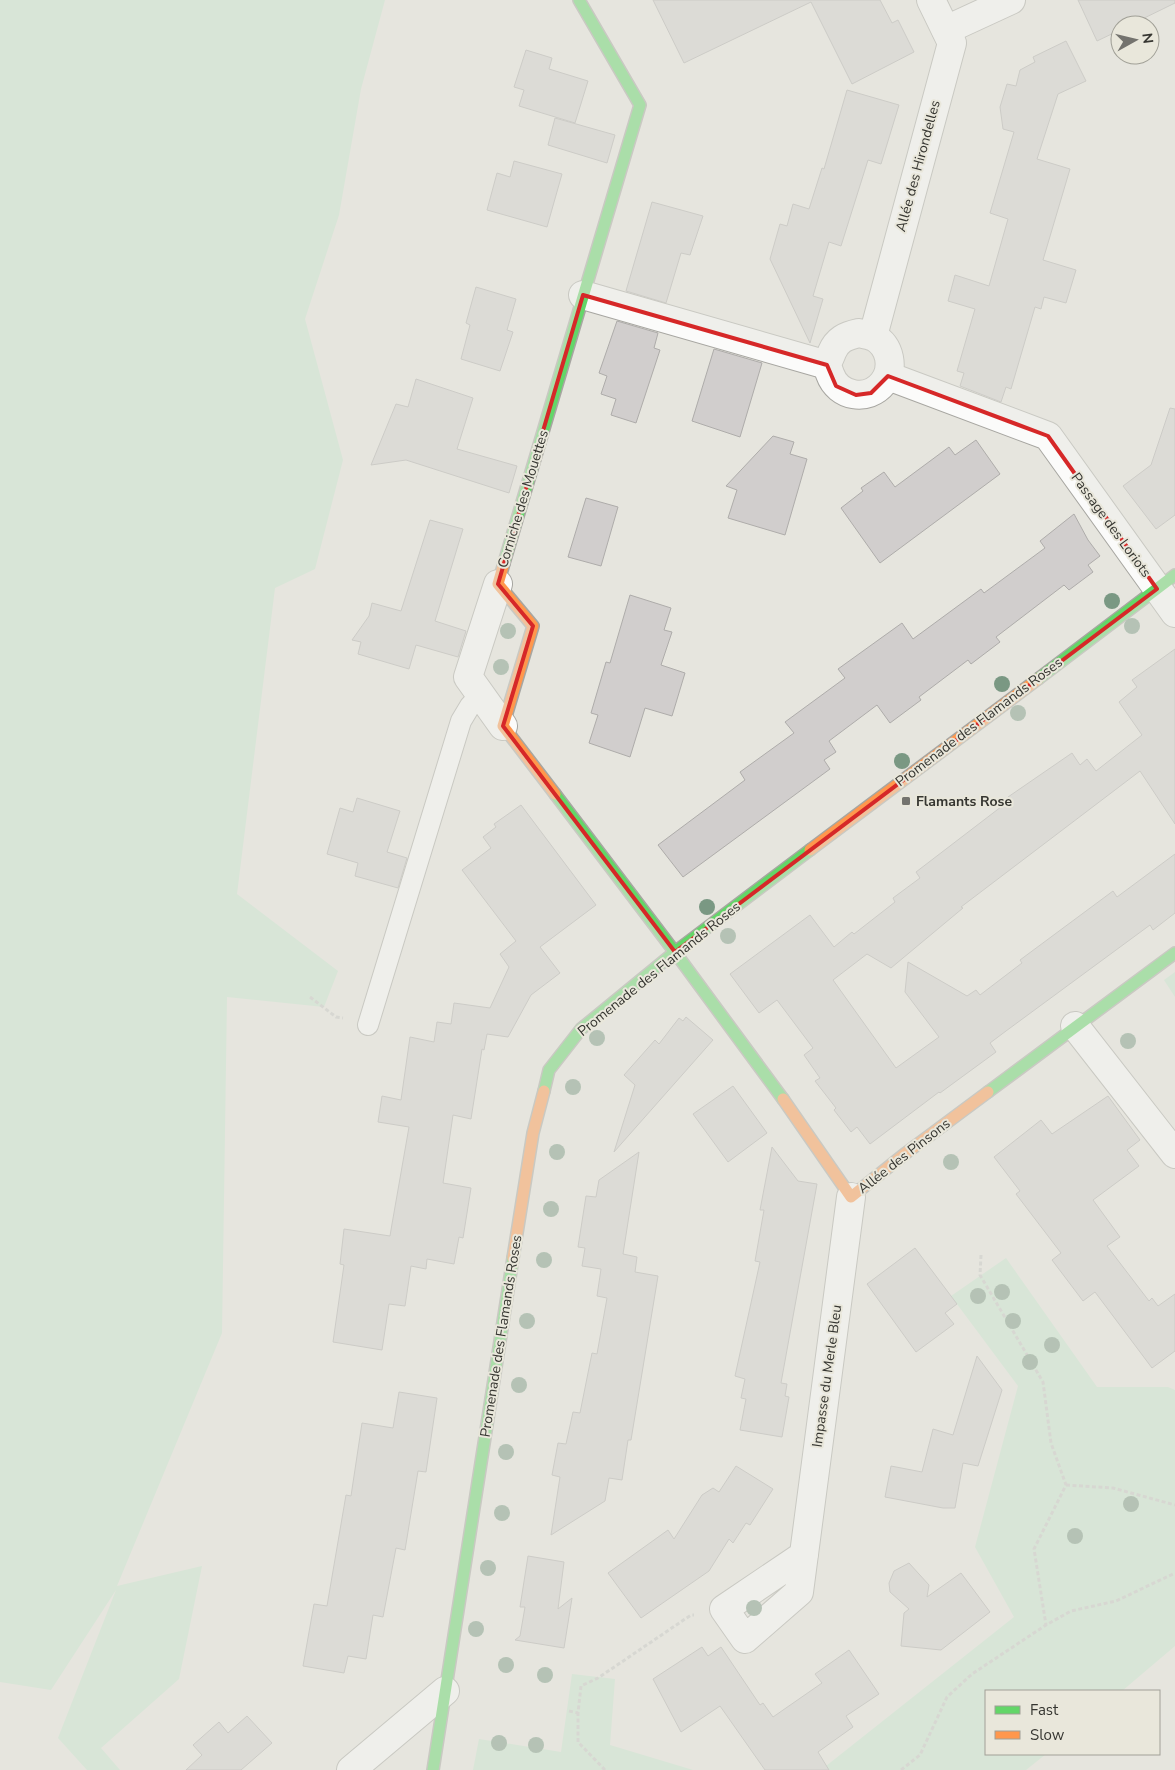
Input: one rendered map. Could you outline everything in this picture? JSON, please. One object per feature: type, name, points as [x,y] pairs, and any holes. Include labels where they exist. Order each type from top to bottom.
[{"type":"street","name":"Corniche des Mouettes","points":[[503,726],[534,626],[498,584],[640,105],[578,0]]},
{"type":"street","name":"Allée des Hirondelles","points":[[872,336],[952,42],[931,0]]},
{"type":"street","points":[[946,30],[1011,0]]},
{"type":"street","points":[[583,295],[827,364]]},
{"type":"street","points":[[858,333],[872,336],[883,344],[889,354],[890,366],[888,376],[879,388],[871,393],[856,395],[844,392],[836,386],[831,378],[827,364],[835,345],[848,335],[858,333]]},
{"type":"street","name":"Passage des Loriots","points":[[888,376],[1048,436],[1166,582],[1175,613]]},
{"type":"street","name":"Promenade des Flamands Roses","points":[[433,1770],[533,1133],[549,1070],[581,1029],[675,952],[1166,582]]},
{"type":"street","points":[[498,584],[468,677],[503,726],[675,952]]},
{"type":"street","name":"Allée des Pinsons","points":[[675,952],[802,1125],[851,1197],[913,1147],[1175,953]]},
{"type":"street","points":[[1075,1026],[1175,1154]]},
{"type":"street","name":"Impasse du Merle Bleu","points":[[724,1609],[745,1639],[799,1592],[851,1197]]},
{"type":"street","points":[[724,1609],[804,1555]]},
{"type":"street","points":[[351,1770],[445,1691]]},
{"type":"lane","points":[[368,1025],[461,721],[470,706],[480,695]]},
{"type":"path","points":[[310,997],[336,1017],[368,1025]]},
{"type":"path","points":[[981,1255],[980,1275],[1043,1382],[1051,1443],[1066,1485],[1034,1549],[1046,1625]]},
{"type":"path","points":[[1066,1485],[1113,1488],[1175,1505]]},
{"type":"path","points":[[901,1770],[920,1755],[947,1697],[972,1674],[1046,1625],[1071,1611],[1116,1601],[1175,1573]]},
{"type":"path","points":[[605,1770],[578,1742],[578,1713],[581,1686],[598,1678],[691,1615],[724,1609]]},
{"type":"path","points":[[569,1711],[578,1713]]},
{"type":"highlighted area","points":[[583,295],[827,365],[836,386],[856,395],[871,393],[888,376],[1048,436],[1157,589],[675,952],[503,726],[533,626],[498,584]]},
{"type":"green space","points":[[0,0],[385,0],[361,89],[339,215],[305,319],[343,460],[315,569],[275,588],[237,894],[338,971],[324,1007],[227,997],[222,1333],[117,1586],[202,1566],[179,1679],[101,1748],[120,1770],[87,1770],[58,1738],[116,1590],[51,1690],[0,1682]]},
{"type":"green space","points":[[1175,972],[1175,997],[1164,980]]},
{"type":"green space","points":[[1006,1258],[1097,1387],[1168,1387],[1175,1390],[1175,1646],[1123,1690],[985,1690],[985,1755],[1045,1755],[1026,1770],[821,1770],[1014,1617],[975,1547],[1018,1386],[951,1296]]},
{"type":"green space","points":[[572,1674],[615,1679],[610,1745],[693,1770],[473,1770],[479,1739],[561,1752]]},
{"type":"building","points":[[653,0],[880,0],[892,23],[898,20],[914,52],[852,84],[811,2],[684,63]]},
{"type":"building","points":[[1078,0],[1175,0],[1175,3],[1150,15],[1110,15],[1110,35],[1097,41]]},
{"type":"building","points":[[1066,41],[1086,81],[1058,94],[1037,159],[1070,169],[1043,260],[1076,270],[1066,303],[1044,297],[1041,309],[1035,307],[1011,389],[1006,387],[1001,402],[960,386],[964,373],[957,371],[975,309],[948,301],[955,275],[989,286],[1008,219],[990,213],[1014,132],[1003,129],[1000,107],[1007,84],[1016,86],[1020,70],[1035,62],[1033,57]]},
{"type":"building","points":[[526,50],[552,58],[549,69],[588,81],[575,123],[519,106],[524,90],[514,87]]},
{"type":"building","points":[[847,90],[899,105],[881,164],[868,160],[841,246],[829,242],[813,296],[823,299],[810,343],[770,259],[780,224],[787,226],[793,204],[809,209],[822,168],[824,169]]},
{"type":"building","points":[[555,118],[615,135],[607,163],[548,145]]},
{"type":"building","points":[[514,161],[562,174],[547,227],[487,210],[497,173],[510,177]]},
{"type":"building","points":[[652,202],[703,216],[690,255],[681,253],[666,303],[626,291]]},
{"type":"building","points":[[476,287],[516,299],[507,330],[513,332],[500,371],[461,359],[470,325],[466,323]]},
{"type":"building","points":[[617,321],[658,333],[654,348],[660,350],[636,423],[611,415],[616,399],[601,394],[607,376],[599,373]]},
{"type":"building","points":[[714,349],[762,363],[740,437],[692,421]]},
{"type":"building","points":[[416,379],[473,398],[457,449],[517,466],[509,493],[406,460],[371,465],[396,404],[408,407]]},
{"type":"building","points":[[1170,408],[1175,409],[1175,515],[1156,529],[1123,486],[1151,465]]},
{"type":"building","points":[[773,436],[794,442],[790,454],[807,459],[785,535],[728,518],[737,490],[726,486]]},
{"type":"building","points":[[976,440],[1000,474],[880,563],[841,508],[863,491],[861,488],[884,472],[895,487],[949,447],[955,455]]},
{"type":"building","points":[[586,498],[618,507],[601,566],[568,557]]},
{"type":"building","points":[[1074,514],[1088,540],[1100,556],[1088,565],[1093,572],[1069,590],[1064,585],[996,637],[1000,642],[971,664],[968,660],[919,697],[921,700],[890,723],[877,705],[829,741],[836,752],[824,760],[830,769],[683,877],[658,845],[745,780],[740,772],[794,733],[785,722],[845,678],[838,669],[902,623],[913,639],[981,589],[984,593],[1045,548],[1040,541]]},
{"type":"building","points":[[430,520],[463,529],[435,621],[466,631],[458,657],[416,645],[409,669],[358,654],[361,642],[352,640],[369,616],[372,603],[401,611]]},
{"type":"building","points":[[630,595],[671,608],[664,630],[672,632],[661,665],[685,673],[672,716],[645,708],[630,757],[589,743],[598,715],[591,713],[606,662],[610,663]]},
{"type":"building","points":[[1175,649],[1175,824],[1140,771],[961,907],[963,908],[891,968],[867,954],[833,980],[896,1068],[939,1037],[905,992],[908,962],[967,996],[976,990],[980,995],[1022,963],[1020,960],[1113,891],[1117,897],[1175,854],[1175,913],[1153,930],[1150,925],[990,1043],[996,1052],[870,1144],[857,1127],[851,1132],[834,1110],[836,1108],[815,1081],[820,1078],[804,1055],[813,1048],[777,1000],[759,1013],[730,974],[810,915],[834,947],[895,902],[893,898],[920,878],[916,872],[1010,800],[1008,797],[1072,753],[1080,765],[1087,759],[1096,771],[1142,735],[1119,702],[1137,687],[1132,680]]},
{"type":"building","points":[[357,798],[400,811],[387,852],[407,858],[398,888],[355,876],[358,863],[327,854],[340,808],[353,812]]},
{"type":"building","points":[[521,805],[596,905],[540,947],[560,973],[531,995],[508,1037],[487,1034],[484,1050],[482,1049],[471,1119],[453,1115],[443,1183],[471,1188],[463,1238],[459,1237],[454,1264],[427,1259],[426,1269],[411,1266],[405,1306],[389,1304],[382,1350],[333,1342],[344,1265],[340,1264],[344,1229],[390,1236],[409,1127],[378,1122],[382,1096],[401,1100],[410,1037],[434,1042],[437,1022],[451,1024],[454,1003],[490,1008],[509,967],[500,954],[516,941],[462,870],[491,848],[483,837],[496,827],[494,824]]},
{"type":"building","points":[[686,1017],[713,1040],[614,1152],[635,1085],[624,1075],[655,1040],[659,1044],[679,1018],[683,1021]]},
{"type":"building","points":[[733,1086],[767,1133],[728,1162],[693,1114]]},
{"type":"building","points":[[1108,1096],[1140,1140],[1127,1150],[1139,1166],[1093,1200],[1120,1237],[1107,1246],[1149,1301],[1152,1298],[1158,1306],[1175,1294],[1175,1351],[1152,1368],[1095,1292],[1083,1301],[1052,1260],[1061,1253],[1016,1194],[1020,1191],[994,1157],[1041,1120],[1052,1134]]},
{"type":"building","points":[[772,1147],[798,1181],[817,1184],[781,1383],[787,1384],[785,1396],[789,1397],[782,1437],[740,1430],[746,1399],[741,1398],[745,1379],[735,1376],[760,1262],[755,1261],[764,1210],[760,1210]]},
{"type":"building","points":[[639,1152],[623,1254],[637,1257],[635,1272],[658,1276],[631,1440],[628,1440],[622,1480],[609,1478],[605,1501],[551,1535],[560,1477],[552,1475],[558,1443],[566,1444],[573,1412],[580,1413],[592,1353],[597,1354],[607,1298],[597,1296],[601,1269],[582,1266],[585,1248],[578,1247],[586,1196],[596,1197],[599,1180]]},
{"type":"building","points":[[915,1248],[957,1304],[945,1313],[954,1324],[916,1352],[867,1284]]},
{"type":"building","points":[[977,1356],[1002,1390],[978,1466],[963,1463],[955,1508],[943,1508],[885,1497],[891,1466],[922,1472],[933,1429],[953,1435]]},
{"type":"building","points":[[399,1392],[437,1398],[426,1472],[418,1471],[405,1550],[396,1548],[383,1617],[373,1615],[366,1659],[348,1656],[344,1673],[303,1666],[314,1604],[327,1606],[346,1495],[351,1496],[362,1423],[393,1428]]},
{"type":"building","points":[[736,1466],[773,1489],[750,1525],[746,1523],[733,1543],[729,1539],[709,1571],[641,1618],[608,1573],[668,1530],[674,1539],[702,1495],[713,1488],[719,1492]]},
{"type":"building","points":[[528,1556],[564,1562],[558,1609],[572,1598],[564,1648],[515,1640],[520,1636],[525,1607],[520,1607]]},
{"type":"building","points":[[909,1563],[929,1585],[927,1597],[961,1573],[990,1612],[941,1650],[901,1646],[904,1613],[909,1609],[890,1592],[889,1583],[894,1571]]},
{"type":"building","points":[[702,1647],[708,1656],[721,1647],[760,1705],[763,1703],[773,1717],[822,1683],[815,1674],[849,1650],[879,1694],[846,1716],[853,1727],[818,1752],[829,1770],[765,1770],[720,1706],[681,1732],[653,1679]]},
{"type":"building","points":[[247,1716],[272,1743],[241,1770],[186,1770],[202,1755],[193,1745],[219,1722],[228,1733]]},
{"type":"traffic: fast","points":[[504,563],[640,105],[579,0]]},
{"type":"traffic: fast","points":[[1038,679],[1175,575]]},
{"type":"traffic: fast","points":[[555,794],[783,1099]]},
{"type":"traffic: fast","points":[[544,1091],[549,1070],[581,1029],[675,952],[810,850]]},
{"type":"traffic: fast","points":[[988,1092],[1175,953]]},
{"type":"traffic: fast","points":[[433,1770],[513,1258]]},
{"type":"traffic: slow","points":[[504,563],[498,584],[533,626],[503,726],[555,794]]},
{"type":"traffic: slow","points":[[810,850],[1038,679]]},
{"type":"traffic: slow","points":[[513,1258],[533,1133],[544,1091]]},
{"type":"traffic: slow","points":[[783,1099],[851,1197],[988,1092]]},
{"type":"place","name":"Flamants Rose","points":[[906,801]]}]
